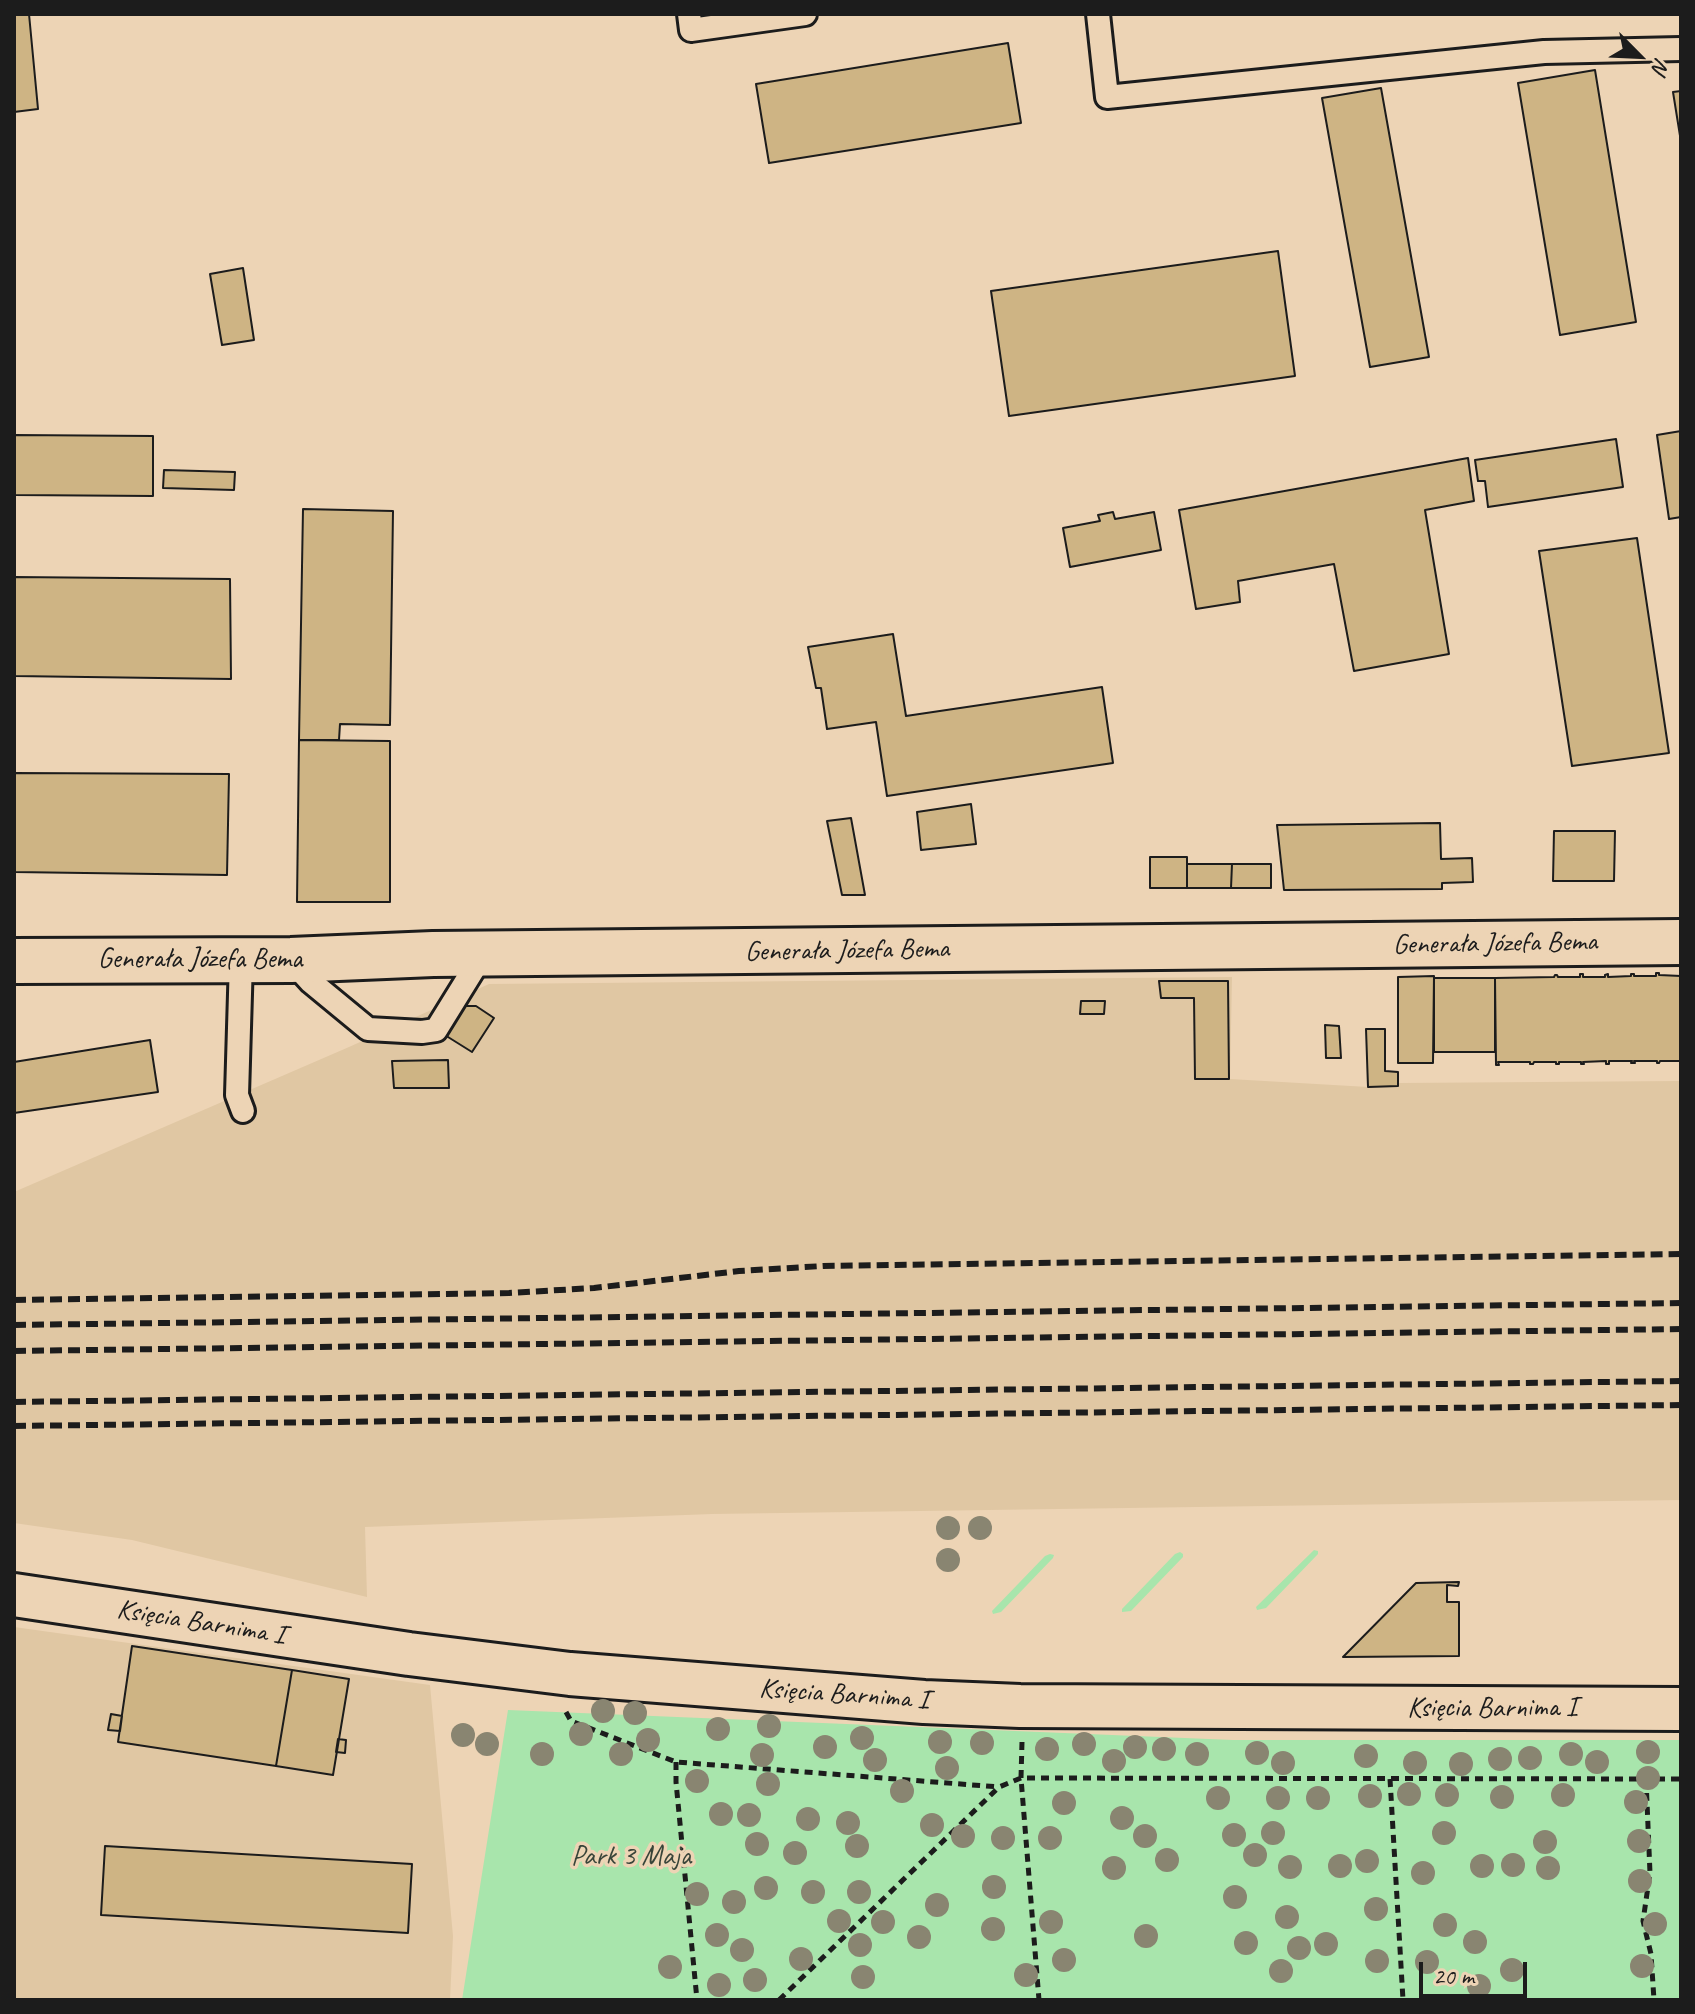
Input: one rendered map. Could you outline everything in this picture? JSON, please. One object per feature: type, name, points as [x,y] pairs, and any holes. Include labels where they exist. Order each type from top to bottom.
[{"type":"street","name":"Generała Józefa Bema","points":[[14,961],[1681,942]]},
{"type":"street","name":"Księcia Barnima I","points":[[14,1595],[409,1654],[570,1674],[924,1702],[1035,1707],[1681,1709]]},
{"type":"lane","points":[[689,14],[691,30],[805,14]]},
{"type":"lane","points":[[1098,14],[1107,97],[1544,52],[1681,49]]},
{"type":"lane","points":[[291,960],[311,982],[368,1029],[422,1032],[436,1030],[483,954]]},
{"type":"lane","points":[[241,960],[237,1095],[243,1111]]},
{"type":"path","points":[[566,1712],[571,1721],[676,1762],[999,1787]]},
{"type":"path","points":[[1023,1737],[1021,1778],[1039,2000]]},
{"type":"path","points":[[676,1762],[697,2000]]},
{"type":"path","points":[[779,2000],[999,1787],[1021,1778],[1681,1779]]},
{"type":"path","points":[[1390,1779],[1403,2000]]},
{"type":"path","points":[[1646,1779],[1650,1873],[1643,1921],[1651,1954],[1654,2000]]},
{"type":"shaded area","points":[[1232,977],[1230,1079],[1368,1087],[1398,1086],[1399,1083],[1681,1081],[1681,1500],[712,1514],[365,1527],[367,1597],[132,1540],[14,1523],[14,1192],[489,984]]},
{"type":"shaded area","points":[[14,1627],[430,1685],[453,1936],[450,2000],[14,2000]]},
{"type":"green space","points":[[1314,1550],[1318,1554],[1266,1608],[1257,1610],[1256,1607]]},
{"type":"green space","points":[[1180,1552],[1183,1557],[1131,1611],[1122,1612],[1175,1554]]},
{"type":"green space","points":[[1050,1554],[1054,1555],[1053,1558],[1001,1612],[993,1614],[992,1611]]},
{"type":"green space","name":"Park 3 Maja","points":[[508,1710],[1233,1740],[1681,1740],[1681,2000],[462,2000]]},
{"type":"building","points":[[14,14],[29,14],[38,109],[14,112]]},
{"type":"building","points":[[1008,43],[1021,123],[769,163],[756,84]]},
{"type":"building","points":[[1595,70],[1636,322],[1560,335],[1518,83]]},
{"type":"building","points":[[1381,88],[1429,357],[1370,367],[1322,98]]},
{"type":"building","points":[[1681,91],[1681,142],[1673,92]]},
{"type":"building","points":[[1278,251],[1295,376],[1009,416],[991,291]]},
{"type":"building","points":[[243,268],[254,340],[222,345],[210,274]]},
{"type":"building","points":[[1681,431],[1681,517],[1669,519],[1657,435]]},
{"type":"building","points":[[14,435],[153,436],[153,496],[14,495]]},
{"type":"building","points":[[1616,439],[1623,487],[1488,507],[1485,481],[1478,481],[1475,460]]},
{"type":"building","points":[[1468,458],[1474,501],[1425,510],[1449,654],[1354,671],[1334,564],[1238,581],[1240,602],[1196,609],[1179,510]]},
{"type":"building","points":[[164,470],[235,472],[234,490],[163,488]]},
{"type":"building","points":[[303,509],[393,511],[390,725],[340,724],[339,740],[299,740]]},
{"type":"building","points":[[1113,512],[1115,519],[1154,512],[1161,550],[1070,567],[1063,528],[1100,521],[1098,515]]},
{"type":"building","points":[[1637,538],[1669,753],[1572,766],[1539,551]]},
{"type":"building","points":[[14,577],[230,579],[231,679],[14,676]]},
{"type":"building","points":[[893,634],[906,716],[1102,687],[1113,763],[887,796],[876,722],[827,729],[821,688],[816,688],[808,647]]},
{"type":"building","points":[[299,740],[390,741],[390,902],[297,902]]},
{"type":"building","points":[[14,773],[229,774],[227,875],[14,872]]},
{"type":"building","points":[[971,804],[976,844],[921,850],[917,812]]},
{"type":"building","points":[[851,818],[865,895],[842,895],[827,821]]},
{"type":"building","points":[[1440,823],[1441,859],[1472,858],[1473,882],[1442,883],[1442,889],[1284,890],[1277,825]]},
{"type":"building","points":[[1554,831],[1615,831],[1614,881],[1553,881]]},
{"type":"building","points":[[1150,857],[1187,857],[1187,888],[1150,888]]},
{"type":"building","points":[[1187,864],[1232,864],[1231,888],[1187,888]]},
{"type":"building","points":[[1232,864],[1271,864],[1271,888],[1231,888]]},
{"type":"building","points":[[1656,973],[1681,976],[1681,1061],[1609,1061],[1609,1064],[1606,1061],[1584,1064],[1498,1062],[1499,1065],[1496,1065],[1495,978],[1580,977],[1580,974],[1583,977],[1605,977],[1608,974],[1608,977],[1631,974],[1656,976]]},
{"type":"building","points":[[1434,976],[1433,1063],[1398,1063],[1398,977]]},
{"type":"building","points":[[1434,978],[1495,978],[1495,1052],[1434,1052]]},
{"type":"building","points":[[1159,981],[1228,981],[1229,1079],[1195,1079],[1194,998],[1161,998]]},
{"type":"building","points":[[1081,1001],[1105,1001],[1104,1014],[1080,1014]]},
{"type":"building","points":[[457,1006],[476,1006],[494,1018],[472,1052],[440,1032]]},
{"type":"building","points":[[1325,1025],[1339,1026],[1341,1058],[1326,1058]]},
{"type":"building","points":[[1366,1029],[1385,1029],[1385,1071],[1398,1072],[1398,1086],[1368,1087]]},
{"type":"building","points":[[150,1040],[158,1092],[14,1113],[14,1062]]},
{"type":"building","points":[[448,1060],[449,1088],[394,1088],[392,1061]]},
{"type":"building","points":[[1459,1582],[1458,1586],[1447,1585],[1447,1602],[1459,1602],[1459,1656],[1343,1657],[1416,1583]]},
{"type":"building","points":[[132,1646],[292,1670],[276,1766],[118,1742]]},
{"type":"building","points":[[292,1670],[349,1679],[333,1775],[276,1766]]},
{"type":"building","points":[[111,1714],[122,1716],[120,1731],[108,1730]]},
{"type":"building","points":[[338,1739],[346,1740],[345,1753],[336,1752]]},
{"type":"building","points":[[105,1846],[412,1864],[408,1933],[101,1915]]},
{"type":"railway","points":[[14,1300],[509,1293],[823,1266],[1681,1254]]},
{"type":"railway","points":[[14,1325],[1681,1303]]},
{"type":"railway","points":[[14,1351],[1681,1329]]},
{"type":"railway","points":[[14,1402],[1681,1381]]},
{"type":"railway","points":[[14,1426],[1681,1405]]}]
